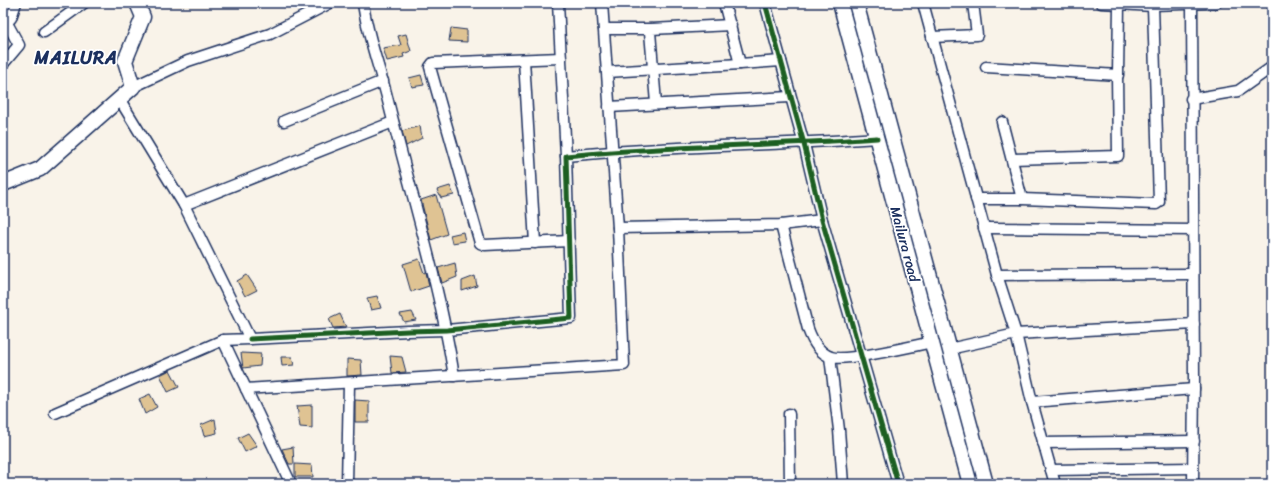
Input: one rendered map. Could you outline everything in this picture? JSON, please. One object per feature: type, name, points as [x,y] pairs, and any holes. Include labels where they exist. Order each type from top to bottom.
[{"type":"street","points":[[3,64],[19,45],[5,25],[16,3]]},
{"type":"street","points":[[44,32],[84,3]]},
{"type":"street","points":[[133,87],[125,61],[143,16],[137,3]]},
{"type":"street","points":[[3,184],[40,169],[133,87],[188,61],[270,34],[330,3]]},
{"type":"street","points":[[363,3],[364,17],[383,81],[447,330],[454,376]]},
{"type":"street","points":[[55,413],[223,340],[447,330],[572,318],[558,3]]},
{"type":"street","points":[[246,390],[624,365],[618,228],[602,3]]},
{"type":"street","points":[[724,3],[740,64]]},
{"type":"street","points":[[765,3],[804,144],[822,220],[898,484]]},
{"type":"street","name":"Mailura road","points":[[840,3],[970,484]]},
{"type":"street","name":"Mailura road","points":[[856,3],[986,484]]},
{"type":"street","points":[[923,3],[997,275],[1016,334],[1032,402],[1055,484]]},
{"type":"street","points":[[932,37],[977,35],[973,3]]},
{"type":"street","points":[[1101,3],[1152,5],[1216,3]]},
{"type":"street","points":[[1012,159],[1118,156],[1117,75],[1120,73],[1119,4]]},
{"type":"street","points":[[1192,4],[1191,99],[1194,324],[1193,484]]},
{"type":"street","points":[[976,199],[1022,199],[1156,204],[1159,202],[1152,5]]},
{"type":"street","points":[[604,29],[651,29],[731,25]]},
{"type":"street","points":[[651,29],[656,103]]},
{"type":"street","points":[[561,58],[433,63],[430,67],[480,243],[485,245],[535,244],[569,241]]},
{"type":"street","points":[[524,60],[535,244]]},
{"type":"street","points":[[607,72],[781,61]]},
{"type":"street","points":[[986,67],[1117,75]]},
{"type":"street","points":[[1191,99],[1238,91],[1272,67]]},
{"type":"street","points":[[284,121],[383,81]]},
{"type":"street","points":[[609,107],[656,103],[790,97]]},
{"type":"street","points":[[120,100],[184,205],[250,339]]},
{"type":"street","points":[[184,205],[393,122]]},
{"type":"street","points":[[1002,122],[1022,199]]},
{"type":"street","points":[[566,156],[612,151],[804,144],[877,138]]},
{"type":"street","points":[[618,228],[781,225],[822,220]]},
{"type":"street","points":[[781,225],[808,329],[815,343],[830,357],[839,430],[843,484]]},
{"type":"street","points":[[984,228],[1193,230]]},
{"type":"street","points":[[997,275],[1193,274]]},
{"type":"street","points":[[949,348],[1016,334],[1194,324]]},
{"type":"street","points":[[223,340],[291,484]]},
{"type":"street","points":[[830,357],[861,355],[932,342]]},
{"type":"street","points":[[347,484],[349,383]]},
{"type":"street","points":[[1032,402],[1194,389]]},
{"type":"street","points":[[789,414],[790,484]]},
{"type":"street","points":[[1043,443],[1194,441]]},
{"type":"street","points":[[1051,470],[1193,468]]},
{"type":"building","points":[[451,28],[467,30],[467,42],[449,41]]},
{"type":"building","points":[[406,34],[411,51],[403,54],[404,57],[387,61],[383,48],[401,45],[398,36]]},
{"type":"building","points":[[421,75],[424,85],[412,87],[409,78]]},
{"type":"building","points":[[420,126],[422,138],[406,146],[402,131]]},
{"type":"building","points":[[450,186],[454,195],[441,198],[437,190]]},
{"type":"building","points":[[436,195],[447,234],[431,240],[421,200]]},
{"type":"building","points":[[463,232],[465,241],[452,243],[450,235]]},
{"type":"building","points":[[419,259],[424,273],[426,272],[429,286],[411,292],[403,264]]},
{"type":"building","points":[[455,263],[457,277],[442,283],[438,268]]},
{"type":"building","points":[[247,275],[257,290],[245,296],[237,281]]},
{"type":"building","points":[[475,276],[477,286],[462,291],[462,281]]},
{"type":"building","points":[[377,296],[381,308],[371,310],[367,298]]},
{"type":"building","points":[[412,312],[416,320],[404,322],[400,314]]},
{"type":"building","points":[[340,314],[346,327],[333,328],[329,319]]},
{"type":"building","points":[[241,353],[261,354],[260,366],[243,368]]},
{"type":"building","points":[[390,356],[402,357],[406,372],[392,373]]},
{"type":"building","points":[[281,357],[292,357],[294,365],[282,366]]},
{"type":"building","points":[[347,359],[361,360],[362,375],[347,376]]},
{"type":"building","points":[[170,370],[179,387],[168,392],[160,375]]},
{"type":"building","points":[[150,394],[157,407],[145,414],[139,399]]},
{"type":"building","points":[[355,400],[369,401],[369,422],[355,422]]},
{"type":"building","points":[[312,405],[312,428],[300,427],[297,406]]},
{"type":"building","points":[[215,419],[217,433],[204,436],[201,425]]},
{"type":"building","points":[[248,433],[257,446],[245,452],[238,438]]},
{"type":"building","points":[[293,447],[294,464],[289,464],[282,449]]},
{"type":"building","points":[[295,464],[312,465],[313,477],[295,477]]},
{"type":"cycle path","points":[[765,3],[804,144],[822,220],[898,484]]},
{"type":"cycle path","points":[[250,339],[447,330],[571,318],[566,156],[605,152],[877,138]]},
{"type":"district","name":"MAILURA","points":[[76,58]]}]
